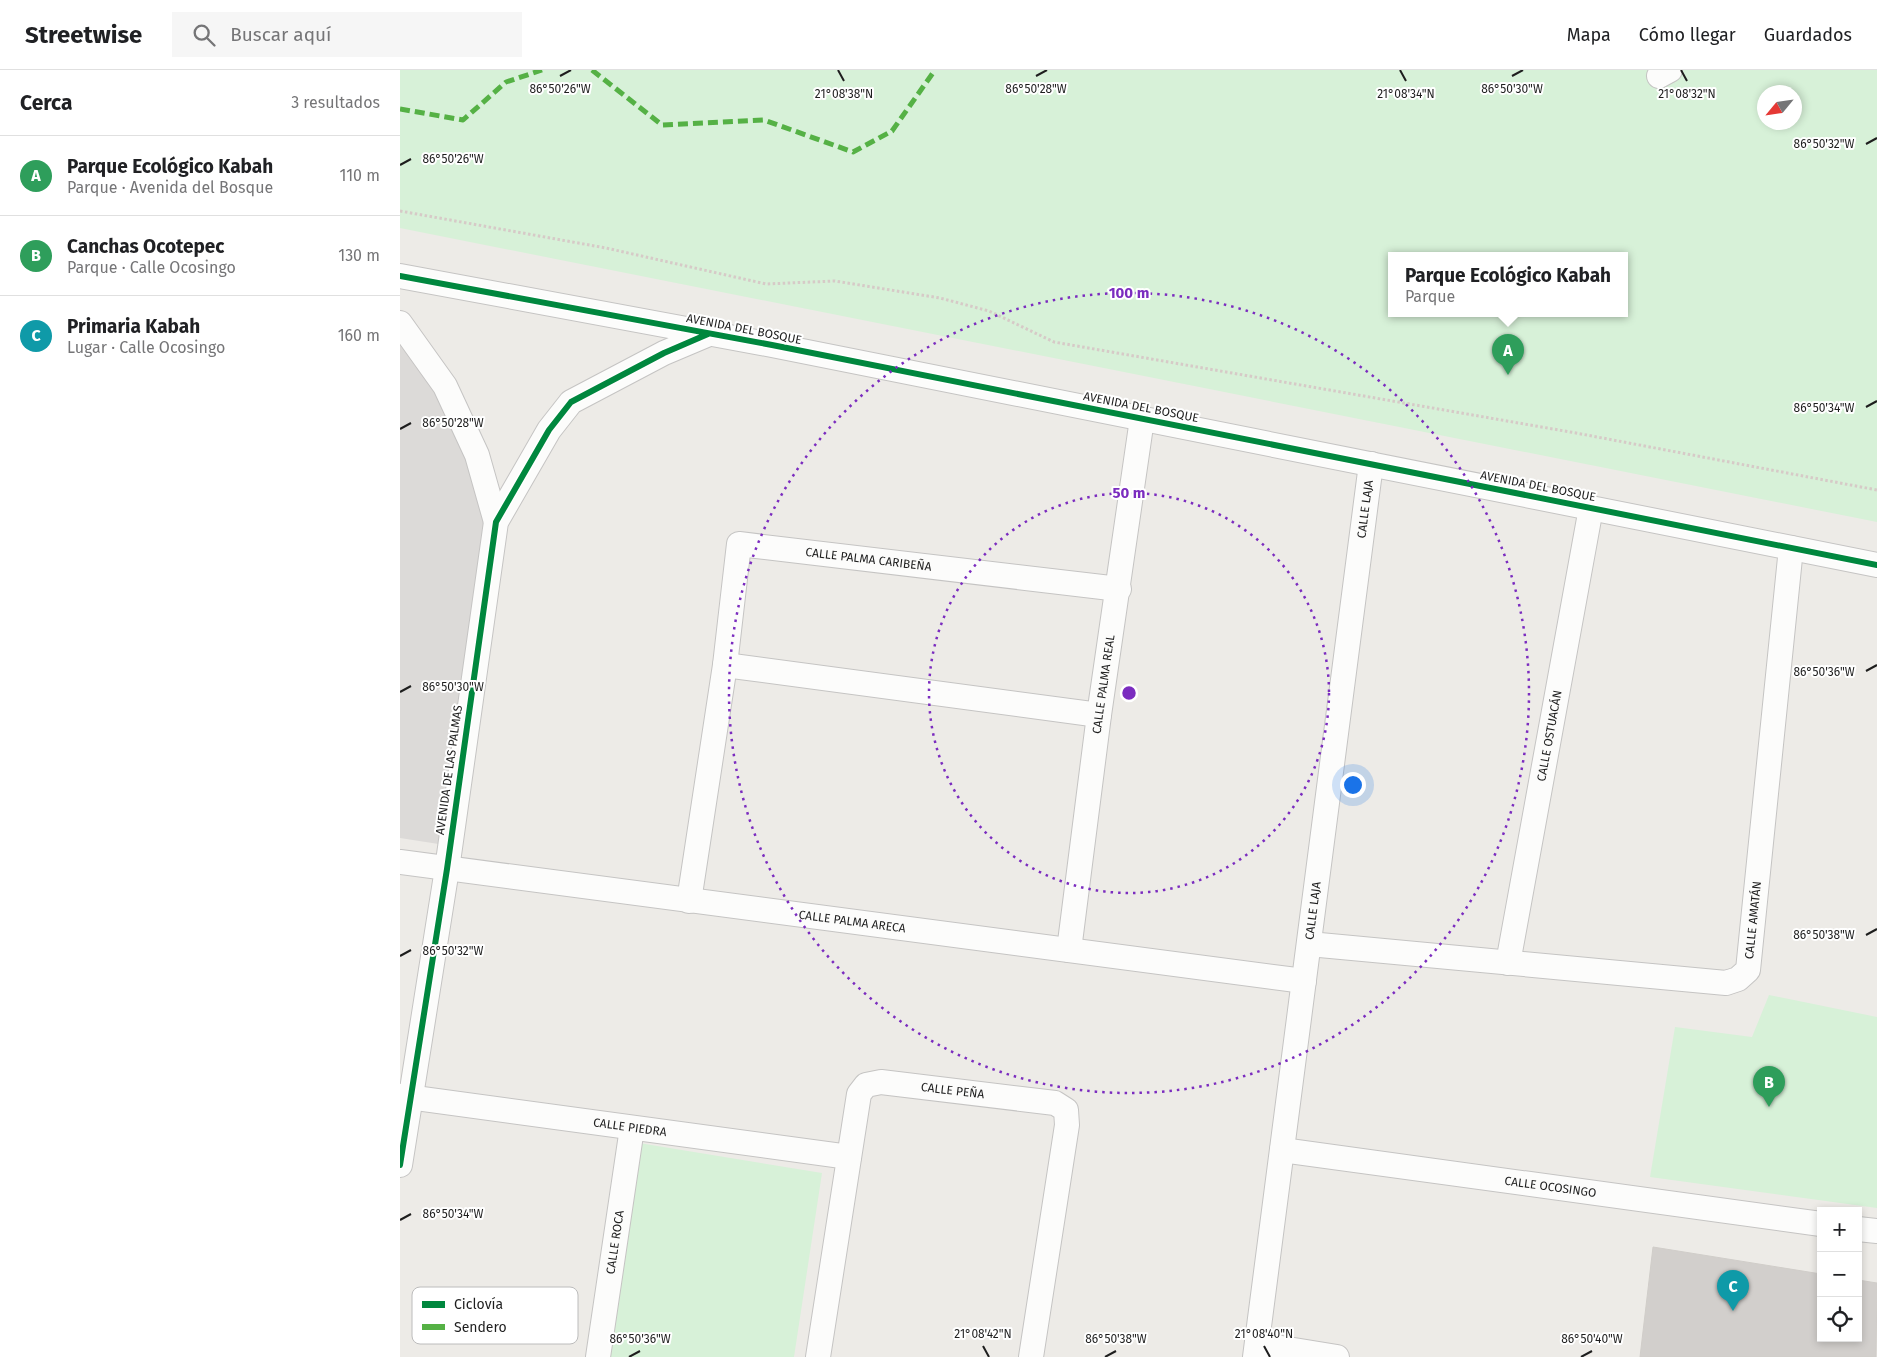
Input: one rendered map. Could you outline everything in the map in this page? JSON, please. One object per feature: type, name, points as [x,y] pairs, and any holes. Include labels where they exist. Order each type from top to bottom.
[{"type":"street","name":"AVENIDA DEL BOSQUE","points":[[400,276],[709,334],[1877,565]]},
{"type":"street","name":"AVENIDA DE LAS PALMAS","points":[[400,323],[445,386],[477,455],[496,522]]},
{"type":"street","name":"AVENIDA DE LAS PALMAS","points":[[400,1165],[405,1097],[446,869],[496,522],[549,430],[572,402],[664,353],[709,334]]},
{"type":"street","name":"CALLE PALMA REAL","points":[[1069,950],[1099,715],[1119,589],[1142,419]]},
{"type":"street","name":"CALLE LAJA","points":[[1256,1350],[1371,464]]},
{"type":"street","name":"CALLE OSTUACÁN","points":[[1508,963],[1591,508]]},
{"type":"street","name":"CALLE PALMA CARIBEÑA","points":[[689,901],[725,665],[740,544],[1119,589]]},
{"type":"street","name":"CALLE AMATÁN","points":[[1309,944],[1726,983],[1738,979],[1748,970],[1791,548]]},
{"type":"street","points":[[725,665],[1099,715]]},
{"type":"street","name":"CALLE PALMA ARECA","points":[[400,862],[1304,981]]},
{"type":"street","name":"CALLE PEÑA","points":[[818,1357],[859,1094],[866,1085],[881,1082],[1055,1103],[1066,1110],[1067,1125],[1031,1357]]},
{"type":"street","name":"CALLE PIEDRA","points":[[405,1097],[849,1157]]},
{"type":"street","name":"CALLE ROCA","points":[[598,1357],[632,1128]]},
{"type":"street","name":"CALLE OCOSINGO","points":[[1282,1150],[1817,1223]]},
{"type":"street","points":[[1862,1229],[1877,1231]]},
{"type":"street","points":[[1256,1350],[1337,1357]]},
{"type":"path","points":[[400,211],[606,248],[766,284],[835,281],[940,298],[989,311],[1054,342],[1585,434],[1877,490]]},
{"type":"shaded area","points":[[400,338],[427,371],[481,477],[486,535],[445,845],[400,838]]},
{"type":"green space","points":[[400,70],[1877,70],[1877,522],[400,228]]},
{"type":"green space","points":[[1769,995],[1877,1017],[1877,1208],[1650,1177],[1675,1027],[1752,1037]]},
{"type":"green space","points":[[639,1143],[822,1173],[794,1357],[606,1357]]},
{"type":"building","points":[[1653,1247],[1817,1273],[1817,1342],[1862,1342],[1862,1281],[1877,1283],[1876,1357],[1640,1357]]},
{"type":"marked path","points":[[400,109],[463,120],[506,82],[542,70]]},
{"type":"marked path","points":[[592,70],[662,125],[764,120],[853,152],[892,131],[935,70]]},
{"type":"cycle path","points":[[400,276],[772,345],[1877,565]]},
{"type":"cycle path","points":[[400,1165],[447,869],[496,522],[549,430],[571,402],[664,353],[708,334]]},
{"type":"place","name":"Parque Ecológico Kabah","points":[[1508,375]]},
{"type":"place","name":"Canchas Ocotepec","points":[[1769,1107]]},
{"type":"place","name":"Primaria Kabah","points":[[1733,1311]]}]
